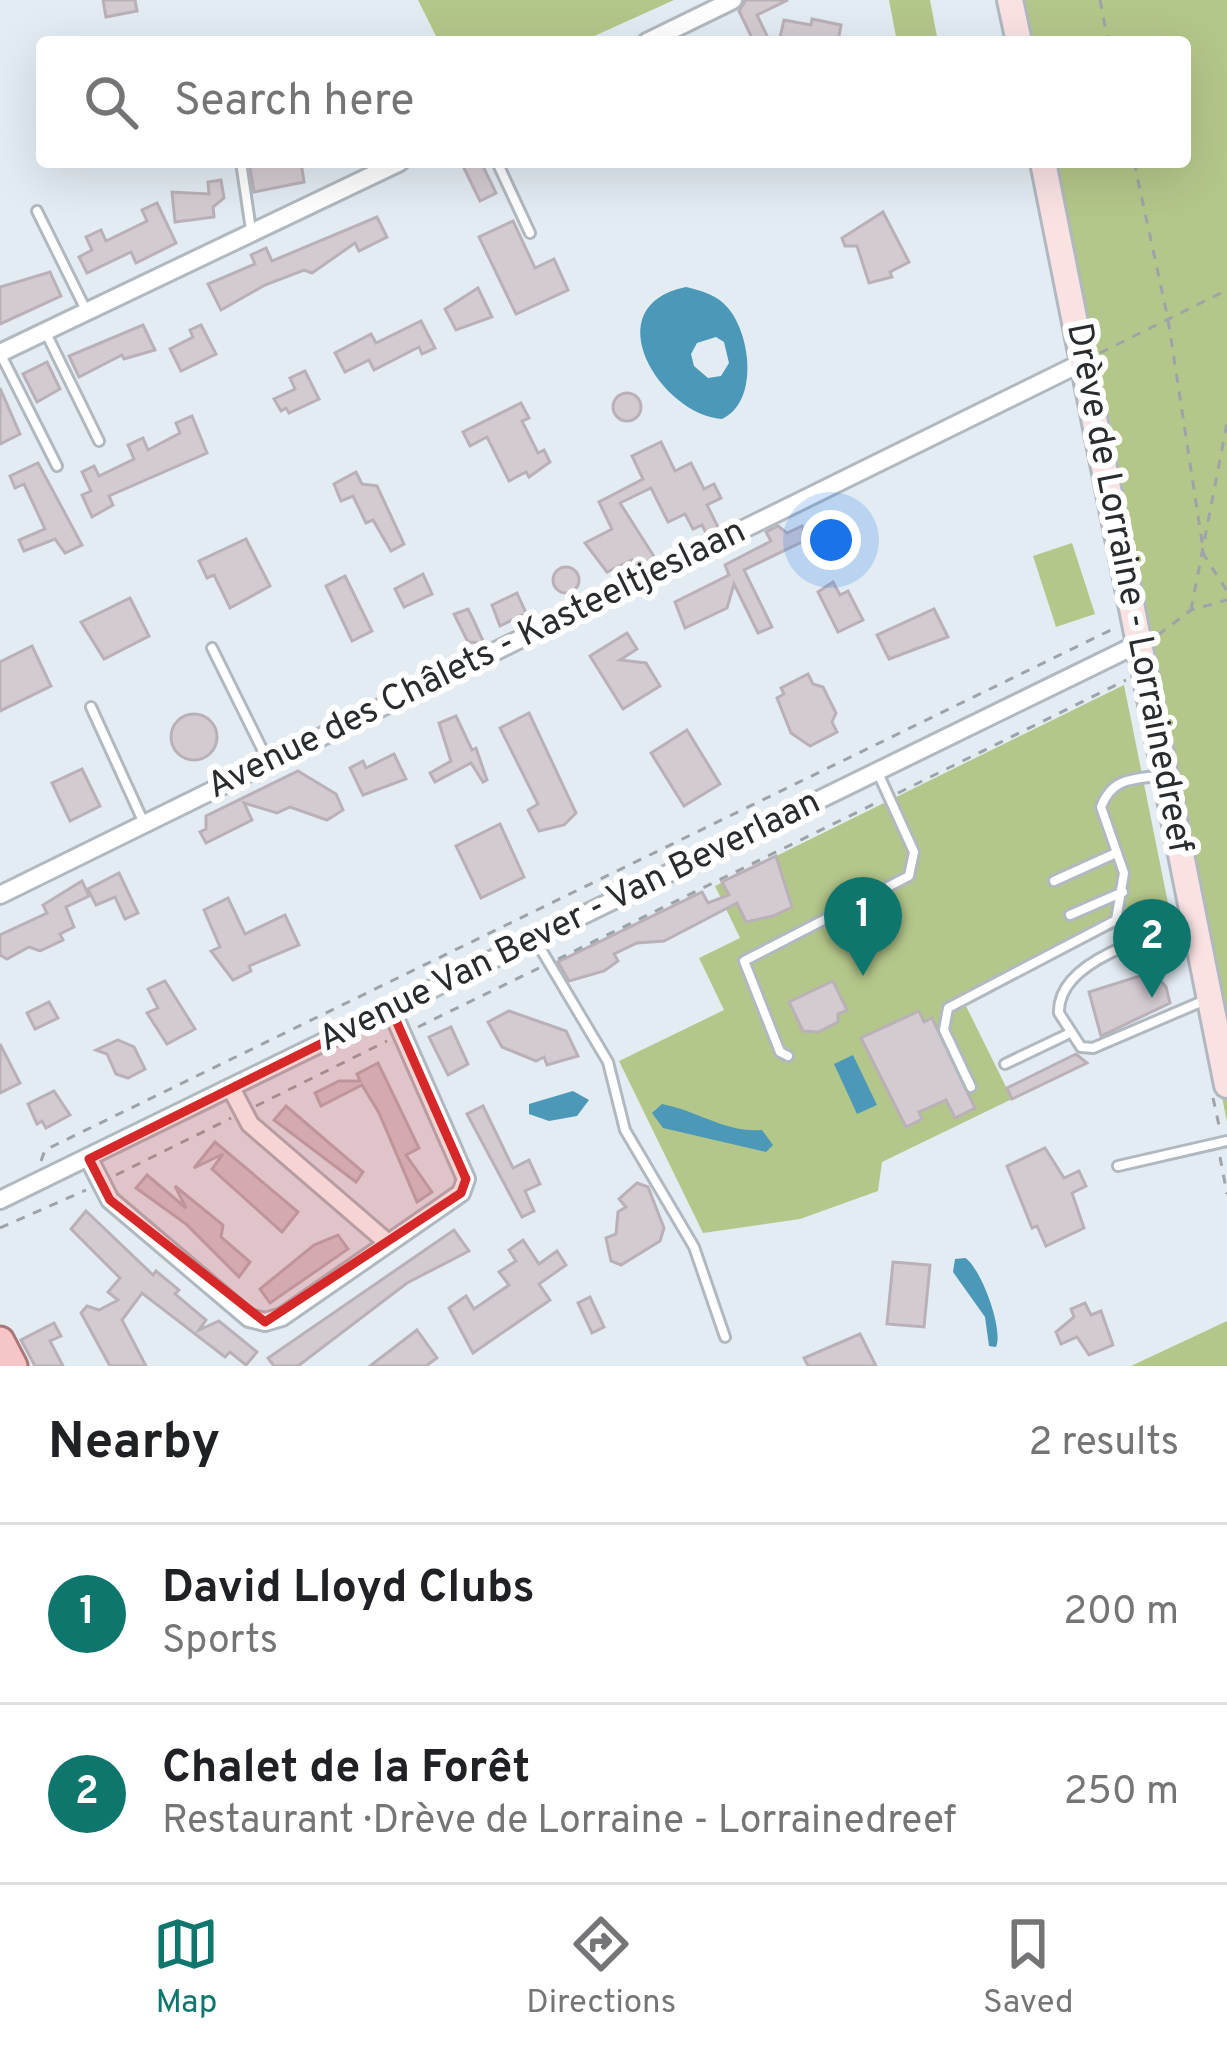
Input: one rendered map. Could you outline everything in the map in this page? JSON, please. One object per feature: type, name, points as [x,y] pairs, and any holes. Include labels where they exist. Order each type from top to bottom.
[{"type":"main road","points":[[1010,0],[1018,36]]},
{"type":"main road","name":"Drève de Lorraine - Lorrainedreef","points":[[1044,168],[1227,1085]]},
{"type":"main road","points":[[0,1341],[13,1366]]},
{"type":"street","points":[[659,36],[733,0]]},
{"type":"street","points":[[0,353],[387,168]]},
{"type":"street","name":"Avenue des Châlets - Kasteeltjeslaan","points":[[0,895],[1083,362]]},
{"type":"street","name":"Avenue Van Bever - Van Beverlaan","points":[[0,1200],[1140,643]]},
{"type":"street","points":[[88,1159],[110,1200],[249,1318],[266,1322],[282,1317],[461,1193],[466,1179],[391,1009]]},
{"type":"street","points":[[231,1088],[244,1112],[388,1244]]},
{"type":"lane","points":[[242,168],[251,232]]},
{"type":"lane","points":[[500,168],[530,233]]},
{"type":"lane","points":[[38,211],[86,310]]},
{"type":"lane","points":[[45,332],[99,441]]},
{"type":"lane","points":[[0,353],[57,466]]},
{"type":"lane","points":[[212,648],[268,762]]},
{"type":"lane","points":[[91,707],[144,824]]},
{"type":"lane","points":[[788,1056],[780,1052],[744,961],[900,884],[914,865],[891,796],[877,772]]},
{"type":"lane","points":[[971,1087],[944,1030],[949,1008],[1112,924],[1124,891],[1101,807],[1107,791],[1121,780],[1166,775]]},
{"type":"lane","points":[[1054,881],[1116,853]]},
{"type":"lane","points":[[1070,915],[1124,891]]},
{"type":"lane","points":[[842,912],[860,946]]},
{"type":"lane","points":[[1195,924],[1094,958],[1059,1003],[1069,1034],[1081,1047],[1093,1048],[1209,999]]},
{"type":"lane","points":[[535,939],[608,1061],[625,1130],[694,1247],[725,1337]]},
{"type":"lane","points":[[1005,1064],[1069,1034]]},
{"type":"lane","points":[[1118,1166],[1227,1141]]},
{"type":"path","points":[[1100,0],[1107,36]]},
{"type":"path","points":[[1135,168],[1168,320],[1204,555],[1227,591]]},
{"type":"path","points":[[1083,362],[1227,290]]},
{"type":"path","points":[[1191,610],[1227,422]]},
{"type":"path","points":[[1140,643],[1191,610],[1227,600]]},
{"type":"path","points":[[45,1150],[1114,628]]},
{"type":"path","points":[[0,1228],[1127,680]]},
{"type":"highlighted area","points":[[391,1009],[466,1179],[461,1193],[265,1322],[110,1200],[89,1159]]},
{"type":"green space","points":[[418,0],[674,0],[594,36],[436,36]]},
{"type":"green space","points":[[889,0],[930,0],[937,36],[896,36]]},
{"type":"green space","points":[[1001,0],[1227,0],[1227,1122],[1036,168],[1191,168],[1191,36],[1009,36]]},
{"type":"green space","points":[[1072,543],[1095,614],[1056,627],[1033,556]]},
{"type":"green space","points":[[1124,685],[1168,903],[964,1002],[1012,1099],[882,1162],[878,1191],[800,1219],[703,1233],[619,1061],[724,1010],[699,958],[740,938],[715,886]]},
{"type":"green space","points":[[1227,1321],[1227,1366],[1131,1366]]},
{"type":"water","points":[[686,287],[698,290],[719,300],[736,320],[746,351],[746,384],[734,410],[722,419],[699,413],[678,399],[646,359],[640,336],[644,315],[658,298]],"holes":[[[716,337],[724,342],[729,363],[721,376],[708,378],[694,366],[691,354],[697,343]]]},
{"type":"water","points":[[853,1055],[877,1105],[857,1114],[834,1064]]},
{"type":"water","points":[[573,1091],[589,1100],[577,1116],[549,1121],[529,1114],[529,1104]]},
{"type":"water","points":[[662,1104],[736,1128],[762,1130],[773,1145],[766,1152],[663,1128],[652,1113]]},
{"type":"water","points":[[965,1258],[989,1299],[997,1327],[996,1347],[989,1346],[985,1317],[953,1272],[955,1259]]},
{"type":"building","points":[[103,0],[135,0],[137,11],[106,17]]},
{"type":"building","points":[[746,0],[788,0],[757,15],[767,36],[751,36],[739,11]]},
{"type":"building","points":[[812,19],[841,25],[839,36],[780,36],[784,20],[811,25]]},
{"type":"building","points":[[250,168],[302,168],[304,182],[254,192]]},
{"type":"building","points":[[464,168],[484,168],[496,193],[480,201]]},
{"type":"building","points":[[221,180],[224,198],[213,207],[214,217],[175,222],[172,192],[209,194],[208,182]]},
{"type":"building","points":[[157,203],[176,243],[136,263],[131,252],[87,273],[79,257],[92,250],[86,237],[101,230],[106,241],[147,221],[142,210]]},
{"type":"building","points":[[883,212],[909,262],[890,272],[892,277],[869,283],[857,246],[845,246],[842,238]]},
{"type":"building","points":[[377,217],[387,237],[359,251],[355,243],[312,273],[304,270],[265,285],[221,310],[208,284],[255,264],[251,255],[266,248],[272,261]]},
{"type":"building","points":[[513,221],[535,268],[554,259],[568,290],[516,314],[479,237]]},
{"type":"building","points":[[50,272],[61,296],[0,324],[0,287]]},
{"type":"building","points":[[478,288],[492,317],[456,330],[445,309]]},
{"type":"building","points":[[421,321],[435,348],[422,354],[419,347],[374,370],[369,360],[345,372],[335,353],[371,334],[376,343]]},
{"type":"building","points":[[143,325],[155,350],[124,359],[122,355],[79,377],[69,356]]},
{"type":"building","points":[[201,325],[216,354],[181,371],[170,349],[193,337],[190,330]]},
{"type":"building","points":[[47,362],[60,389],[37,402],[23,374]]},
{"type":"building","points":[[305,371],[319,399],[289,413],[286,408],[281,411],[274,399],[295,389],[290,378]]},
{"type":"building","points":[[0,388],[20,434],[0,444]]},
{"type":"building","points":[[627,393],[637,397],[641,407],[637,417],[627,421],[617,417],[613,407],[617,397]]},
{"type":"building","points":[[521,403],[529,418],[522,421],[538,453],[544,450],[550,462],[529,477],[526,472],[509,481],[487,437],[470,446],[463,432]]},
{"type":"building","points":[[192,416],[207,453],[109,496],[113,505],[92,517],[82,495],[91,491],[82,472],[94,466],[99,476],[134,459],[128,445],[143,438],[148,450],[180,433],[176,423]]},
{"type":"building","points":[[661,442],[675,471],[691,463],[704,489],[714,484],[721,498],[707,505],[718,527],[706,533],[702,525],[693,529],[685,514],[668,522],[651,488],[620,503],[655,558],[636,567],[632,560],[607,572],[585,543],[612,529],[599,502],[643,479],[632,456]]},
{"type":"building","points":[[38,463],[82,545],[65,553],[55,539],[24,551],[19,540],[45,529],[24,484],[15,488],[10,476]]},
{"type":"building","points":[[356,472],[362,484],[377,486],[404,544],[391,551],[373,520],[366,523],[353,496],[341,501],[334,484]]},
{"type":"building","points":[[778,526],[787,533],[802,526],[808,539],[744,570],[772,627],[758,633],[734,584],[727,608],[685,628],[675,602],[729,575],[725,565],[771,541],[766,532]]},
{"type":"building","points":[[246,539],[270,586],[230,608],[214,575],[207,578],[199,561]]},
{"type":"building","points":[[566,567],[579,580],[566,593],[553,580]]},
{"type":"building","points":[[423,574],[432,594],[404,607],[395,589]]},
{"type":"building","points":[[345,576],[372,631],[352,641],[326,586]]},
{"type":"building","points":[[833,582],[840,595],[848,591],[863,620],[838,632],[818,592]]},
{"type":"building","points":[[517,593],[526,613],[500,626],[492,605]]},
{"type":"building","points":[[130,598],[149,636],[104,659],[81,622]]},
{"type":"building","points":[[468,609],[484,643],[468,642],[454,614]]},
{"type":"building","points":[[934,609],[948,637],[889,659],[877,635]]},
{"type":"building","points":[[627,633],[637,649],[620,660],[646,663],[660,686],[623,709],[590,656]]},
{"type":"building","points":[[32,646],[51,686],[0,711],[0,662]]},
{"type":"building","points":[[808,674],[813,684],[823,687],[836,713],[832,722],[837,732],[810,746],[791,733],[777,698],[784,694],[781,688]]},
{"type":"building","points":[[529,713],[576,813],[564,825],[539,831],[528,810],[538,804],[500,728]]},
{"type":"building","points":[[194,714],[210,721],[217,737],[210,753],[194,760],[178,753],[171,737],[178,721]]},
{"type":"building","points":[[456,716],[472,750],[476,748],[487,780],[483,782],[471,763],[435,782],[430,773],[451,761],[439,723]]},
{"type":"building","points":[[687,730],[720,784],[684,806],[651,753]]},
{"type":"building","points":[[394,754],[406,779],[363,795],[350,768],[363,761],[366,768]]},
{"type":"building","points":[[82,769],[100,806],[70,821],[52,783]]},
{"type":"building","points":[[298,771],[336,794],[343,810],[327,820],[290,807],[277,813],[244,803],[252,820],[206,843],[200,832],[206,829],[206,816]]},
{"type":"building","points":[[500,824],[524,877],[481,898],[456,846]]},
{"type":"building","points":[[776,856],[792,907],[746,922],[737,903],[664,941],[637,943],[614,954],[618,961],[604,971],[569,981],[558,962],[702,892],[708,903],[729,895],[722,882]]},
{"type":"building","points":[[119,873],[138,913],[125,919],[115,897],[96,905],[88,889]]},
{"type":"building","points":[[82,881],[89,896],[66,907],[74,927],[60,934],[63,940],[40,951],[29,947],[7,959],[0,955],[0,935],[47,913],[43,905]]},
{"type":"building","points":[[228,898],[245,934],[285,915],[299,945],[249,966],[251,971],[233,980],[211,951],[220,947],[204,910]]},
{"type":"building","points":[[1149,973],[1153,982],[1160,980],[1166,987],[1170,1003],[1101,1036],[1089,992]]},
{"type":"building","points":[[165,981],[195,1029],[167,1044],[147,1013],[158,1008],[148,989]]},
{"type":"building","points":[[833,981],[847,1010],[838,1014],[838,1022],[818,1032],[803,1031],[789,1002]]},
{"type":"building","points":[[49,1002],[58,1018],[35,1029],[27,1013]]},
{"type":"building","points":[[509,1011],[566,1031],[578,1056],[547,1065],[544,1057],[536,1061],[502,1047],[488,1022]]},
{"type":"building","points":[[919,1011],[924,1022],[932,1018],[975,1108],[955,1118],[946,1100],[919,1112],[922,1119],[906,1127],[861,1038]]},
{"type":"building","points":[[451,1027],[468,1064],[448,1075],[429,1037]]},
{"type":"building","points":[[118,1040],[134,1047],[145,1069],[128,1078],[116,1074],[107,1054],[96,1050]]},
{"type":"building","points":[[0,1044],[20,1083],[0,1093]]},
{"type":"building","points":[[1076,1054],[1087,1063],[1012,1099],[1007,1088]]},
{"type":"building","points":[[378,1063],[419,1148],[406,1155],[432,1192],[417,1202],[362,1085],[321,1106],[315,1093],[339,1081],[360,1081],[357,1074]]},
{"type":"building","points":[[54,1091],[70,1115],[46,1128],[42,1121],[37,1124],[28,1104]]},
{"type":"building","points":[[286,1106],[363,1172],[356,1182],[274,1120]]},
{"type":"building","points":[[483,1106],[513,1168],[529,1160],[540,1184],[525,1191],[534,1211],[522,1217],[467,1114]]},
{"type":"building","points":[[215,1142],[298,1212],[282,1232],[212,1169],[223,1154],[194,1168]]},
{"type":"building","points":[[1045,1148],[1064,1178],[1079,1171],[1086,1186],[1072,1193],[1084,1228],[1046,1246],[1037,1226],[1032,1228],[1007,1166]]},
{"type":"building","points":[[147,1175],[186,1208],[175,1186],[223,1225],[221,1237],[250,1262],[239,1277],[186,1224],[136,1188]]},
{"type":"building","points":[[637,1183],[648,1187],[664,1228],[660,1241],[621,1265],[611,1261],[606,1238],[616,1234],[618,1212],[626,1207],[619,1199]]},
{"type":"building","points":[[86,1211],[153,1275],[156,1271],[179,1290],[175,1294],[206,1320],[199,1330],[219,1321],[257,1352],[246,1365],[230,1352],[225,1357],[142,1293],[122,1320],[146,1366],[110,1366],[81,1313],[87,1306],[99,1310],[118,1300],[108,1292],[120,1278],[71,1229]]},
{"type":"building","points":[[454,1230],[469,1251],[407,1283],[298,1366],[274,1366],[268,1358]]},
{"type":"building","points":[[338,1235],[348,1249],[270,1303],[260,1289],[314,1245]]},
{"type":"building","points":[[523,1240],[539,1264],[557,1251],[566,1265],[539,1284],[550,1300],[473,1353],[449,1308],[466,1296],[474,1309],[509,1285],[499,1272],[516,1261],[509,1250]]},
{"type":"building","points":[[893,1262],[930,1265],[924,1327],[887,1324]]},
{"type":"building","points":[[590,1297],[604,1327],[592,1333],[578,1303]]},
{"type":"building","points":[[1085,1303],[1091,1315],[1101,1311],[1113,1345],[1089,1355],[1077,1337],[1061,1344],[1056,1332],[1074,1317],[1071,1309]]},
{"type":"building","points":[[54,1323],[61,1336],[50,1341],[63,1366],[35,1366],[21,1340]]},
{"type":"building","points":[[417,1330],[437,1358],[426,1366],[370,1366]]},
{"type":"building","points":[[860,1334],[876,1366],[808,1366],[804,1358]]},
{"type":"place","name":"David Lloyd Clubs","points":[[863,976]]},
{"type":"place","name":"Chalet de la Forêt","points":[[1152,998]]}]
